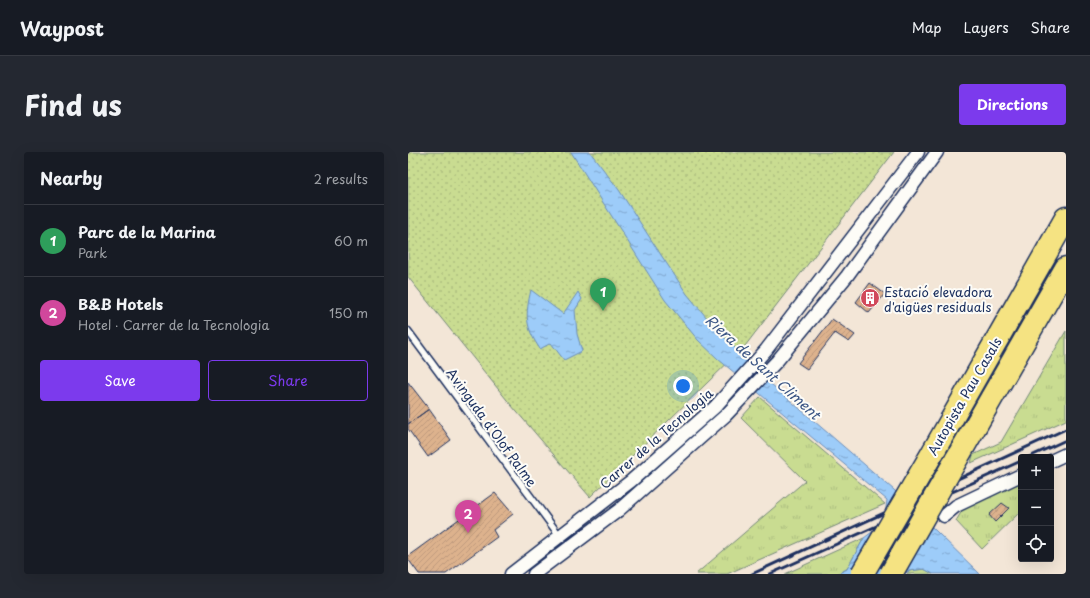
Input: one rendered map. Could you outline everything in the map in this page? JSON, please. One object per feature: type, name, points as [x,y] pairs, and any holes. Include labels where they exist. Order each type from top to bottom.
[{"type":"highway","name":"Autopista Pau Casals","points":[[862,574],[1066,218]]},
{"type":"highway","name":"Autopista Pau Casals","points":[[891,574],[1066,268]]},
{"type":"street","name":"Carrer de la Tecnologia","points":[[511,574],[631,481],[715,407],[766,350],[918,152]]},
{"type":"street","points":[[534,574],[619,510],[726,415],[777,361],[847,276],[938,152]]},
{"type":"street","points":[[1054,460],[1066,454]]},
{"type":"street","points":[[944,516],[956,506],[1018,476]]},
{"type":"lane","name":"Avinguda d'Olof Palme","points":[[408,331],[560,535]]},
{"type":"green space","points":[[408,152],[894,152],[745,346],[590,497],[511,405],[408,277]]},
{"type":"green space","points":[[1066,331],[1066,420],[971,463],[973,455],[1001,442]]},
{"type":"green space","points":[[760,397],[885,504],[727,574],[696,574],[805,481],[741,418]]},
{"type":"green space","points":[[1018,483],[1018,514],[982,549],[956,521],[963,509]]},
{"type":"green space","points":[[864,538],[847,569],[837,574],[785,574]]},
{"type":"green space","points":[[924,569],[933,574],[907,574],[909,571]]},
{"type":"water","points":[[571,152],[590,152],[619,190],[687,294],[717,330],[771,384],[894,490],[980,574],[933,574],[924,569],[909,571],[903,574],[837,574],[847,569],[864,538],[884,523],[887,500],[718,359],[698,340],[665,300]]},
{"type":"water","points":[[531,290],[563,314],[578,292],[582,299],[575,310],[577,334],[582,351],[564,360],[551,343],[540,349],[531,334],[528,321],[527,314]]},
{"type":"building","name":"Estació elevadora d'aigües residuals","points":[[870,283],[885,294],[869,313],[856,302]]},
{"type":"building","points":[[832,319],[855,335],[849,342],[835,333],[807,369],[798,363]]},
{"type":"building","points":[[408,382],[429,409],[408,424]]},
{"type":"building","points":[[429,409],[451,440],[428,457],[408,429],[408,424]]},
{"type":"building","points":[[495,493],[513,514],[493,530],[497,537],[446,574],[419,574],[408,559],[408,556]]},
{"type":"building","points":[[1002,503],[1009,508],[995,522],[989,515]]},
{"type":"railway","points":[[752,574],[1066,429]]},
{"type":"railway","points":[[1036,454],[1066,440]]},
{"type":"railway","points":[[770,574],[1018,462]]},
{"type":"place","name":"Estació elevadora d'aigües residuals","points":[[870,298]]},
{"type":"place","name":"Parc de la Marina","points":[[603,311]]},
{"type":"place","name":"B&B Hotels","points":[[468,533]]},
{"type":"water label","name":"Riera de Sant Climent","points":[[763,367]]}]
